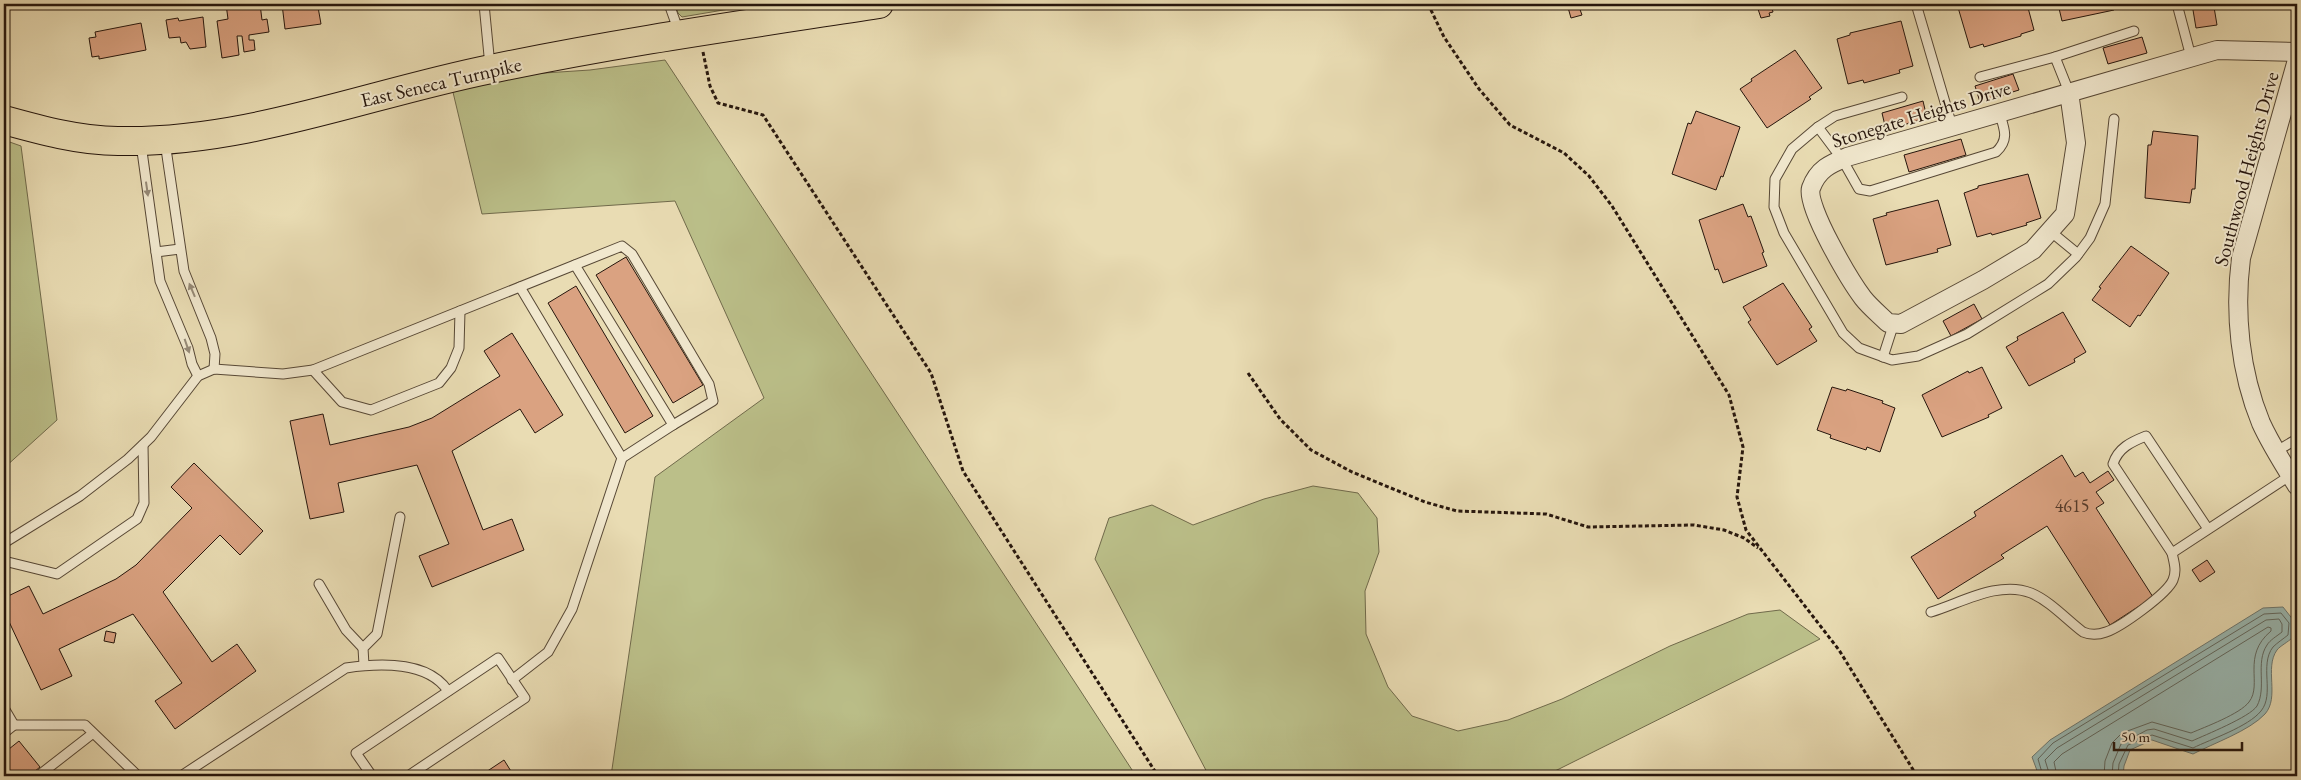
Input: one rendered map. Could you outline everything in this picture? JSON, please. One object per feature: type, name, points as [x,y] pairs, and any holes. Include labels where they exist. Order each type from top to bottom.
[{"type":"main road","name":"East Seneca Turnpike","points":[[4,120],[45,132],[116,141],[153,140],[247,128],[491,69],[592,48],[879,4]]},
{"type":"street","name":"Stonegate Heights Drive","points":[[1894,323],[1888,323],[1863,298],[1824,233],[1811,206],[1810,190],[1824,167],[1842,159],[1999,112],[2217,50],[2297,52]]},
{"type":"street","name":"Southwood Heights Drive","points":[[2294,480],[2276,452],[2262,424],[2248,386],[2241,342],[2238,282],[2241,258],[2297,60]]},
{"type":"street","points":[[1894,323],[1901,324],[2034,250],[2065,214],[2076,143],[2069,92]]},
{"type":"lane","points":[[484,4],[491,69]]},
{"type":"lane","points":[[669,4],[690,33]]},
{"type":"lane","points":[[1916,4],[1952,126]]},
{"type":"lane","points":[[2178,4],[2191,57]]},
{"type":"lane","points":[[1980,77],[2055,57],[2134,31]]},
{"type":"lane","points":[[2055,57],[2069,92]]},
{"type":"lane","points":[[1902,97],[1835,116],[1818,127],[1792,149],[1775,179],[1774,207],[1784,233],[1843,333],[1859,348],[1892,360],[1918,356],[1966,334],[2048,284],[2078,254],[2090,238],[2105,204],[2114,119]]},
{"type":"lane","points":[[1818,127],[1842,159],[1860,189],[1870,191],[1996,152],[2003,146],[2006,135],[1999,112]]},
{"type":"lane","points":[[153,140],[184,271],[211,338],[215,354],[214,369]]},
{"type":"lane","points":[[153,140],[156,252],[160,281],[198,376]]},
{"type":"lane","points":[[2050,231],[2078,254]]},
{"type":"lane","points":[[4,542],[80,496],[128,460],[143,445],[198,376],[214,369],[283,374],[313,370],[622,246],[632,254],[708,384],[712,400],[622,458],[572,609],[548,652],[512,680]]},
{"type":"lane","points":[[156,252],[180,249]]},
{"type":"lane","points":[[575,265],[673,425]]},
{"type":"lane","points":[[520,287],[622,458]]},
{"type":"lane","points":[[313,370],[342,402],[371,410],[439,383],[451,368],[459,348],[460,311]]},
{"type":"lane","points":[[1884,357],[1894,323]]},
{"type":"lane","points":[[1931,612],[1991,592],[2012,589],[2037,596],[2083,632],[2099,634],[2108,632],[2164,592],[2173,580],[2175,568],[2172,553],[2113,464],[2116,454],[2131,442],[2146,436],[2208,529]]},
{"type":"lane","points":[[2276,452],[2297,439]]},
{"type":"lane","points":[[4,561],[57,574],[137,519],[144,503],[143,445]]},
{"type":"lane","points":[[2172,553],[2208,529],[2294,480]]},
{"type":"lane","points":[[363,648],[377,634],[400,517]]},
{"type":"lane","points":[[319,584],[346,630],[363,648],[364,665]]},
{"type":"lane","points":[[372,776],[356,753],[498,658],[525,698],[408,776]]},
{"type":"lane","points":[[180,776],[346,668],[364,665],[408,667],[440,680],[448,692]]},
{"type":"lane","points":[[4,708],[14,725]]},
{"type":"lane","points":[[4,733],[14,725],[85,726],[138,776]]},
{"type":"lane","points":[[38,776],[92,734]]},
{"type":"path","points":[[1428,4],[1444,36],[1479,89],[1510,125],[1564,153],[1589,176],[1612,206],[1729,395],[1743,446],[1737,497],[1746,530],[1779,570],[1839,650],[1917,776]]},
{"type":"path","points":[[690,33],[718,104],[763,115],[931,373],[963,471],[1158,776]]},
{"type":"path","points":[[1248,373],[1280,419],[1311,450],[1352,472],[1425,502],[1457,511],[1546,514],[1588,526],[1694,525],[1724,530],[1744,538],[1761,550]]},
{"type":"green space","points":[[675,4],[759,4],[682,17],[678,13]]},
{"type":"green space","points":[[665,60],[1136,776],[611,776],[655,477],[764,398],[675,201],[482,214],[452,88],[514,75],[590,70]]},
{"type":"green space","points":[[4,140],[21,146],[57,420],[4,468]]},
{"type":"green space","points":[[1313,486],[1358,493],[1377,518],[1379,552],[1365,591],[1366,634],[1388,687],[1412,716],[1458,731],[1508,720],[1562,699],[1670,646],[1748,614],[1780,610],[1820,639],[1545,776],[1209,776],[1095,559],[1109,518],[1152,505],[1193,525],[1264,499]]},
{"type":"water","points":[[2283,607],[2294,621],[2292,638],[2278,648],[2273,657],[2272,691],[2269,707],[2265,714],[2250,726],[2193,754],[2152,740],[2130,750],[2124,766],[2123,776],[2039,776],[2032,757],[2050,740],[2263,608]]},
{"type":"building","points":[[226,4],[260,4],[262,20],[267,19],[269,32],[249,35],[249,40],[254,40],[255,50],[244,52],[242,36],[237,36],[239,55],[222,58],[217,21],[228,19]]},
{"type":"building","points":[[282,4],[321,4],[318,7],[321,24],[285,29]]},
{"type":"building","points":[[1567,4],[1578,4],[1582,15],[1571,18]]},
{"type":"building","points":[[1957,4],[2027,4],[2034,30],[1984,47],[1983,44],[1970,48]]},
{"type":"building","points":[[2058,4],[2125,4],[2113,7],[2114,10],[2062,21]]},
{"type":"building","points":[[2192,4],[2229,5],[2214,7],[2217,25],[2196,28]]},
{"type":"building","points":[[1771,5],[1773,12],[1769,13],[1770,16],[1761,18],[1758,9]]},
{"type":"building","points":[[203,17],[206,47],[190,49],[186,42],[181,43],[180,37],[169,38],[166,20],[178,18],[179,21]]},
{"type":"building","points":[[1901,21],[1913,66],[1899,70],[1900,73],[1864,83],[1863,80],[1848,84],[1837,39],[1850,35],[1850,33]]},
{"type":"building","points":[[141,23],[146,50],[99,59],[99,56],[92,57],[89,38],[96,37],[95,32]]},
{"type":"building","points":[[2142,37],[2147,53],[2108,64],[2103,48]]},
{"type":"building","points":[[1795,50],[1822,88],[1809,97],[1811,99],[1767,128],[1740,89],[1752,81],[1751,79]]},
{"type":"building","points":[[2013,74],[2019,90],[1980,102],[1975,86]]},
{"type":"building","points":[[1923,101],[1927,118],[1886,130],[1882,113]]},
{"type":"building","points":[[1696,111],[1740,127],[1723,177],[1721,176],[1716,190],[1672,174],[1688,123],[1691,124]]},
{"type":"building","points":[[2153,131],[2198,136],[2195,189],[2192,189],[2190,203],[2145,198],[2148,145],[2151,145]]},
{"type":"building","points":[[1961,139],[1966,155],[1909,172],[1904,155]]},
{"type":"building","points":[[2028,174],[2041,218],[2026,223],[2027,225],[1992,235],[1991,233],[1977,237],[1964,193],[1978,188],[1978,186]]},
{"type":"building","points":[[1938,200],[1951,245],[1937,249],[1938,252],[1886,265],[1873,219],[1887,215],[1886,213]]},
{"type":"building","points":[[1743,204],[1748,217],[1751,216],[1767,266],[1723,283],[1718,269],[1715,270],[1699,220]]},
{"type":"building","points":[[2131,246],[2169,273],[2140,316],[2138,315],[2130,327],[2092,300],[2101,288],[2099,287]]},
{"type":"building","points":[[626,257],[703,385],[673,403],[596,275]]},
{"type":"building","points":[[1783,283],[1812,327],[1809,329],[1817,341],[1777,365],[1748,322],[1751,320],[1743,307]]},
{"type":"building","points":[[576,286],[653,416],[625,433],[548,303]]},
{"type":"building","points":[[1974,304],[1982,319],[1951,336],[1943,321]]},
{"type":"building","points":[[2063,312],[2086,352],[2074,359],[2075,362],[2029,386],[2006,347],[2018,340],[2017,337]]},
{"type":"building","points":[[512,333],[563,415],[535,433],[520,409],[452,451],[483,530],[512,519],[524,550],[432,587],[419,556],[449,544],[417,465],[338,483],[344,512],[310,519],[290,421],[323,414],[330,445],[409,427],[432,418],[500,376],[484,351]]},
{"type":"building","points":[[1982,367],[2002,408],[1988,415],[1989,417],[1942,437],[1922,395],[1968,371],[1969,373]]},
{"type":"building","points":[[1832,387],[1846,391],[1847,389],[1883,401],[1882,403],[1895,408],[1880,452],[1867,447],[1866,450],[1830,438],[1831,435],[1817,430]]},
{"type":"building","points":[[2062,455],[2075,477],[2083,472],[2090,483],[2108,471],[2114,480],[2096,492],[2104,503],[2096,508],[2153,597],[2110,625],[2047,526],[2001,555],[2004,558],[1938,599],[1911,557],[1976,516],[1974,512]]},
{"type":"building","points":[[194,463],[263,531],[240,555],[220,535],[163,592],[212,662],[237,644],[256,671],[175,729],[155,701],[182,683],[133,614],[59,649],[72,676],[41,690],[4,611],[4,598],[29,586],[43,614],[116,579],[136,565],[192,508],[171,487]]},
{"type":"building","points":[[2207,560],[2215,572],[2200,582],[2192,570]]},
{"type":"building","points":[[106,631],[116,633],[114,643],[104,641]]},
{"type":"building","points":[[19,741],[40,767],[29,776],[4,776],[4,753]]},
{"type":"building","points":[[504,760],[514,776],[480,776]]}]
